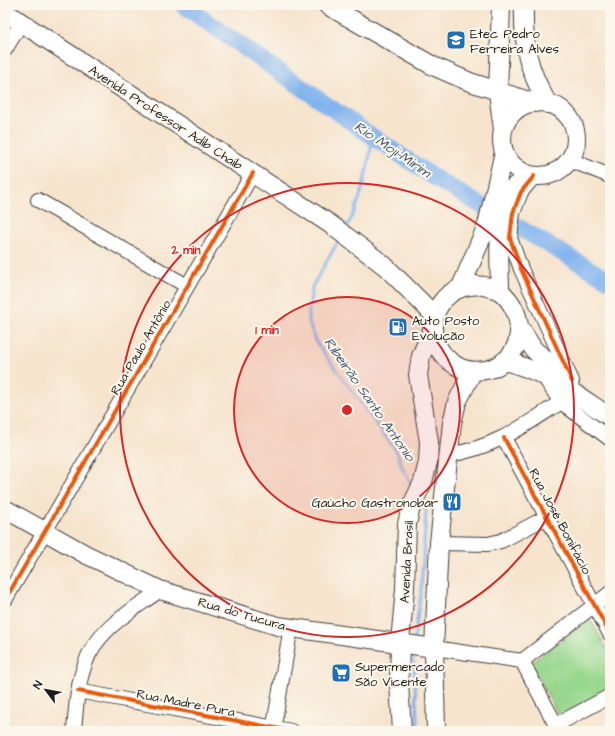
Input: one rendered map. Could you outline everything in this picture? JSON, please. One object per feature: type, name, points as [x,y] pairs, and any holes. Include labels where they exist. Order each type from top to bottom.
[{"type":"main road","points":[[327,5],[434,66],[470,82],[498,92],[542,103],[557,107],[567,115],[574,126],[576,139],[574,151],[570,160],[558,171],[546,176],[534,176],[521,172],[511,163],[504,152],[502,144],[504,130],[508,120],[515,111],[525,105],[542,103]]},
{"type":"main road","points":[[501,5],[498,92],[504,130]]},
{"type":"main road","points":[[524,5],[523,36],[529,66],[537,84],[542,103]]},
{"type":"main road","name":"Avenida Professor Adib Chaib","points":[[5,12],[330,224],[352,240],[406,285],[434,322]]},
{"type":"main road","points":[[500,291],[499,201],[504,152]]},
{"type":"main road","points":[[499,201],[514,186],[534,176]]},
{"type":"main road","points":[[499,232],[461,287],[444,298],[434,322],[435,341],[440,352],[455,365],[473,371],[490,369],[504,361],[512,352],[518,340],[520,328]]},
{"type":"main road","points":[[461,287],[481,285],[500,291],[515,307],[520,328],[534,350],[572,381],[610,405]]},
{"type":"main road","name":"Avenida Brasil","points":[[402,731],[399,683],[403,643],[406,538],[411,506],[423,482],[428,462],[429,442],[418,375],[421,356],[434,322]]},
{"type":"main road","points":[[504,361],[523,366],[542,374],[610,417]]},
{"type":"main road","points":[[436,731],[430,647],[439,543],[452,422],[457,402],[473,371]]},
{"type":"main road","name":"Rua do Tucura","points":[[5,509],[85,554],[160,590],[278,626],[430,647]]},
{"type":"street","points":[[5,50],[21,23]]},
{"type":"street","points":[[570,160],[610,176]]},
{"type":"street","name":"Rua Paulo Antônio","points":[[5,600],[253,173]]},
{"type":"street","points":[[534,176],[521,192],[514,213],[499,232],[521,269],[572,381]]},
{"type":"street","points":[[38,200],[188,286]]},
{"type":"street","points":[[542,374],[561,402],[610,439]]},
{"type":"street","points":[[449,455],[474,451],[504,438],[561,402]]},
{"type":"street","name":"Rua José Bonifácio","points":[[504,438],[610,634]]},
{"type":"street","points":[[439,543],[488,544],[501,541],[547,517]]},
{"type":"street","points":[[74,731],[78,691],[85,663],[97,642],[110,627],[160,590]]},
{"type":"street","points":[[610,593],[522,661],[557,728],[610,696]]},
{"type":"street","points":[[273,730],[291,627]]},
{"type":"street","name":"Rua do Tucura","points":[[430,647],[522,661]]},
{"type":"street","name":"Rua Madre Pura","points":[[78,691],[273,730],[291,731]]},
{"type":"green space","points":[[590,619],[610,655],[610,689],[559,716],[531,663]]},
{"type":"waterway","name":"Rio Moji-Mirim","points":[[183,5],[373,137],[438,180],[610,281]]},
{"type":"waterway","name":"Ribeirão Santo Antonio","points":[[346,228],[357,206],[373,137]]},
{"type":"waterway","name":"Ribeirão Santo Antonio","points":[[340,238],[312,287],[308,319],[315,341],[397,452],[402,467],[413,487]]},
{"type":"waterway","name":"Ribeirão Santo Antonio","points":[[414,640],[421,592],[426,510],[421,501]]},
{"type":"waterway","name":"Ribeirão Santo Antonio","points":[[413,651],[418,731]]},
{"type":"cycle path","points":[[5,600],[253,173]]},
{"type":"cycle path","points":[[534,176],[521,192],[513,213],[510,238],[521,269],[572,381]]},
{"type":"cycle path","points":[[504,438],[610,634]]},
{"type":"cycle path","points":[[78,691],[291,731]]},
{"type":"place","name":"Etec Pedro Ferreira Alves","points":[[456,40]]},
{"type":"place","name":"Auto Posto Evolução","points":[[398,327]]},
{"type":"place","name":"Gaúcho Gastronobar","points":[[452,502]]},
{"type":"place","name":"Supermercado São Vicente","points":[[341,673]]}]
